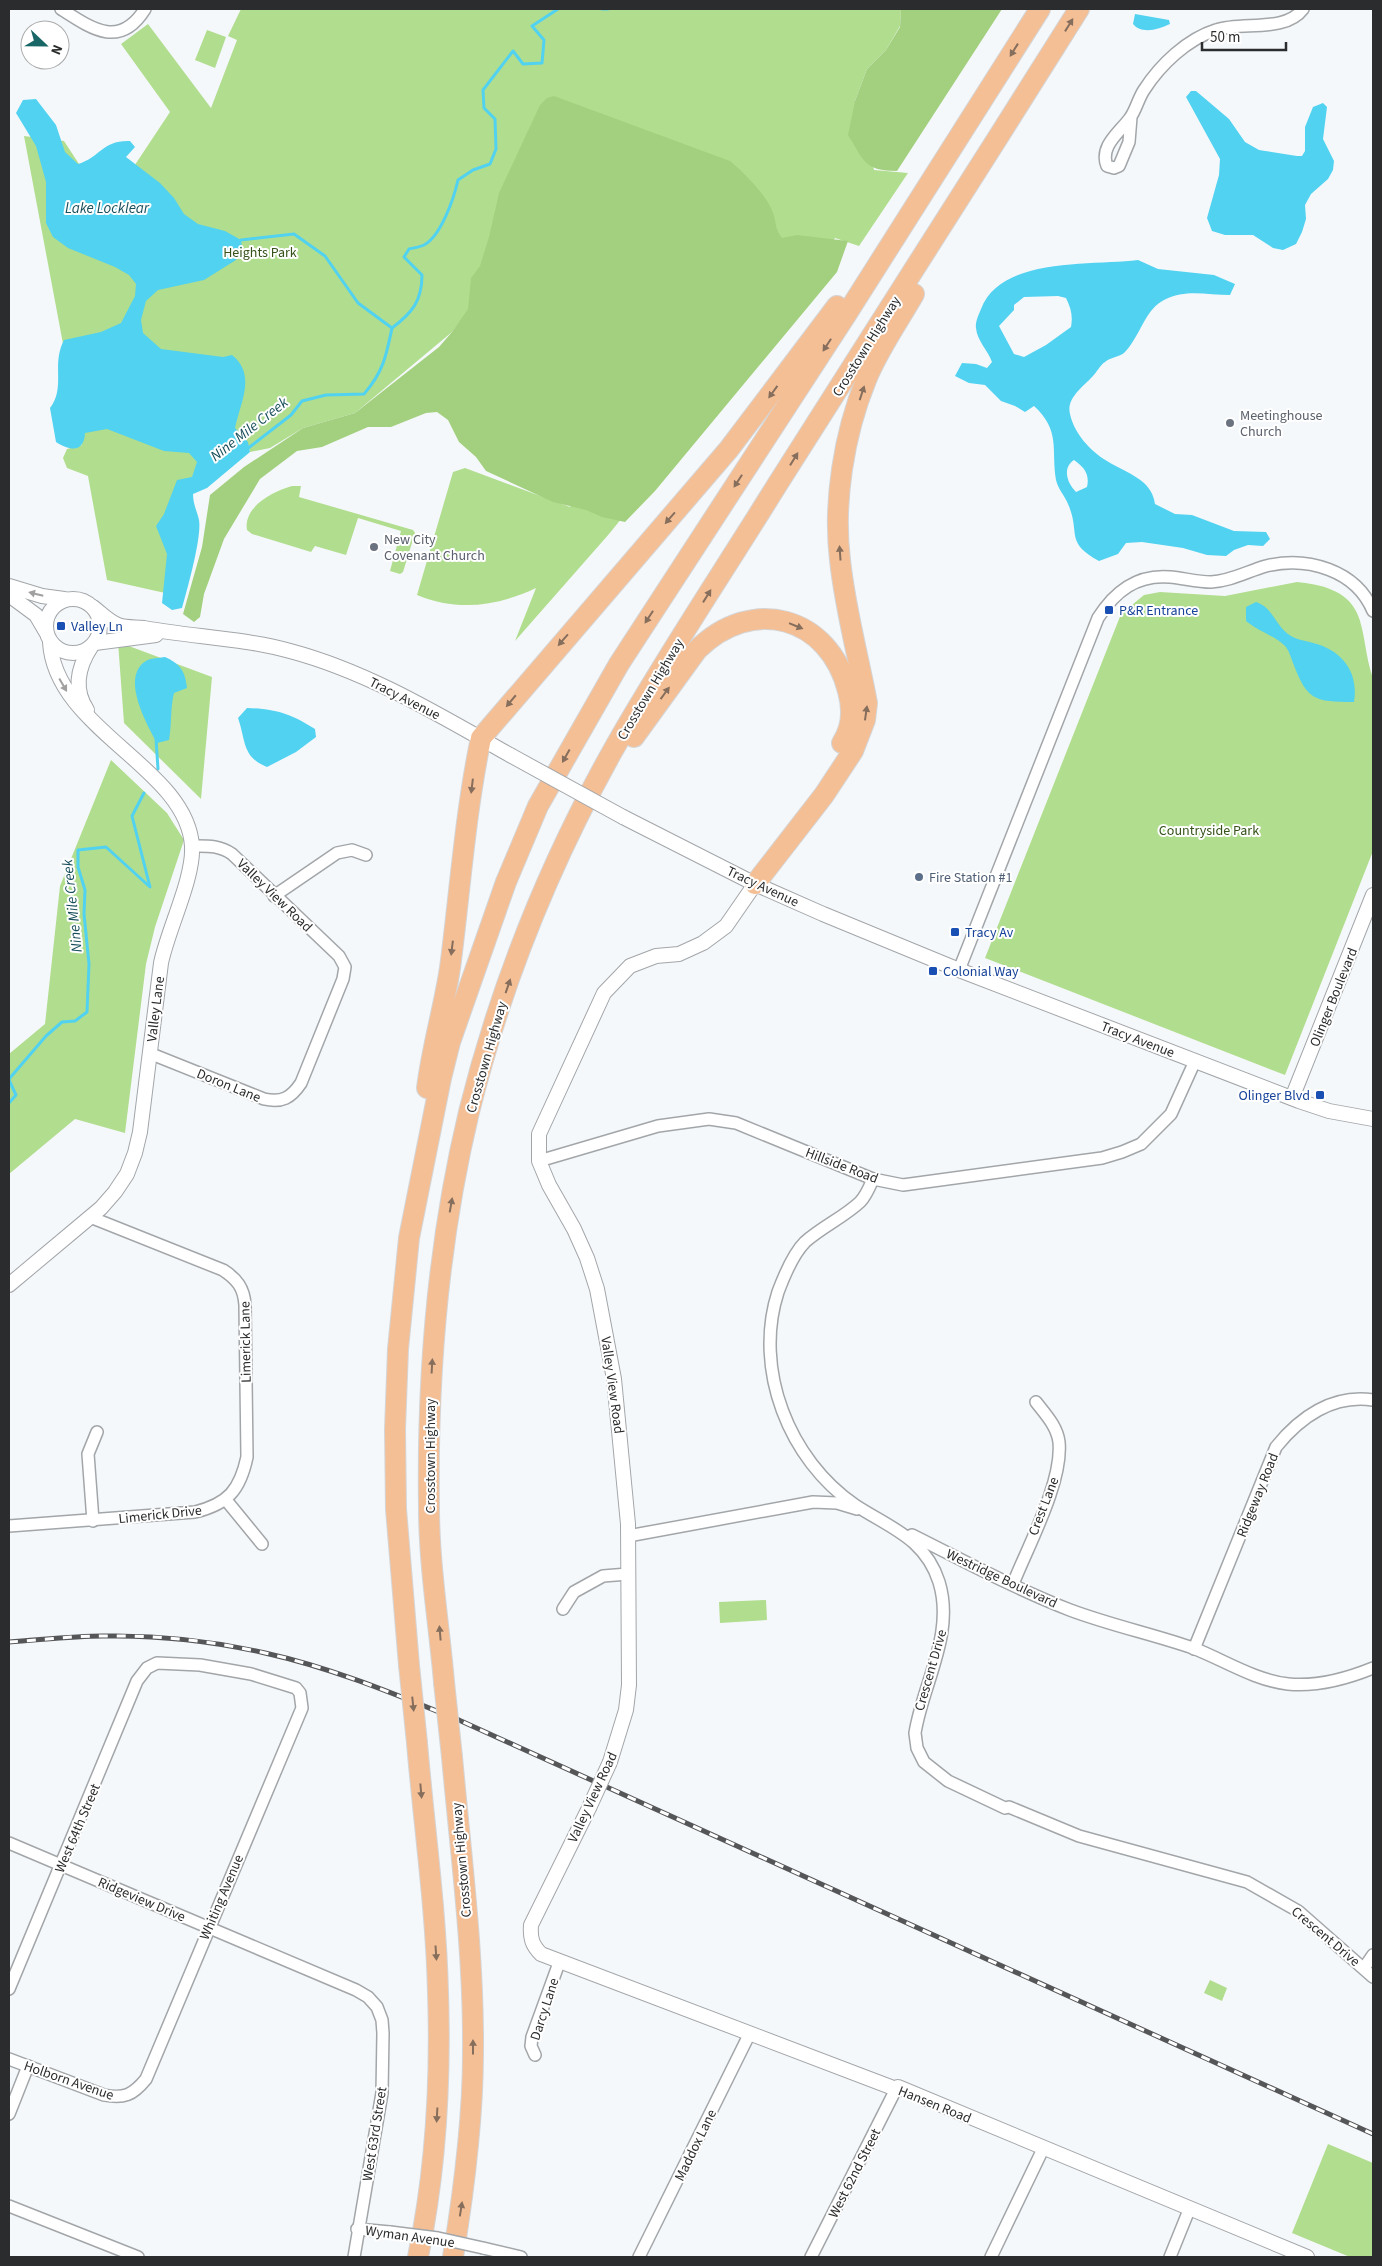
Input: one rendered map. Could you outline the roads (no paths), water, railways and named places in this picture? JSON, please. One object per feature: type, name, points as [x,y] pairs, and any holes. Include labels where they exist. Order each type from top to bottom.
[{"type":"highway","points":[[409,1238],[440,1078],[450,1042],[496,908],[538,806],[619,664],[1040,9]]},
{"type":"highway","name":"Crosstown Highway","points":[[453,2257],[468,2147],[473,2053],[468,1930],[428,1511],[430,1389],[438,1291],[450,1209],[471,1106],[501,1005],[540,899],[580,812],[635,712],[1079,9]]},
{"type":"highway","points":[[755,884],[840,772],[853,751],[865,720],[867,703],[840,560],[842,472],[866,380],[956,220],[996,140]]},
{"type":"highway","points":[[418,2257],[425,2223],[436,2132],[439,2027],[435,1939],[396,1509],[395,1429],[398,1349],[430,1060],[449,971],[474,771],[481,738],[729,450],[866,266],[919,200]]},
{"type":"highway","points":[[540,899],[572,840],[633,737],[697,650],[722,629],[766,619],[800,628],[818,637],[830,649],[842,670],[850,701],[851,715],[844,740],[768,852],[755,884]]},
{"type":"street","points":[[61,9],[92,29],[105,32],[118,32],[128,28],[145,9]]},
{"type":"street","points":[[1131,117],[1143,91],[1160,70],[1191,42],[1218,29],[1289,20],[1303,9]]},
{"type":"street","points":[[959,970],[1098,618],[1108,602],[1120,591],[1135,582],[1153,576],[1211,582],[1229,579],[1268,566],[1310,564],[1346,577],[1360,588],[1373,611]]},
{"type":"street","points":[[9,586],[42,596],[80,599],[93,607],[100,622],[100,630],[93,644],[85,650],[67,652],[49,638],[43,624],[36,615],[9,595]]},
{"type":"street","points":[[49,638],[46,618],[56,604],[64,599]]},
{"type":"street","name":"Tracy Avenue","points":[[93,607],[118,625],[167,634],[290,650],[332,664],[374,681],[623,816],[755,884],[959,970],[1292,1098],[1329,1111],[1373,1119]]},
{"type":"street","name":"Tracy Avenue","points":[[93,644],[167,634]]},
{"type":"street","name":"Valley Lane","points":[[9,1285],[90,1217],[115,1192],[126,1174],[135,1153],[161,963],[166,938],[188,875],[192,846],[187,821],[168,793],[64,690],[51,656],[49,638]]},
{"type":"street","name":"Valley Lane","points":[[93,644],[82,660],[78,687],[84,706],[93,719]]},
{"type":"street","name":"Valley View Road","points":[[192,846],[223,848],[339,956],[344,967]]},
{"type":"street","points":[[274,896],[337,853],[352,850],[366,855]]},
{"type":"street","name":"Valley View Road","points":[[559,1963],[541,1954],[534,1947],[530,1935],[532,1926],[610,1762],[626,1710],[629,1685],[628,1536],[614,1379],[600,1305],[587,1258],[574,1229],[549,1185],[539,1161],[539,1134],[604,993],[630,966],[656,956],[679,954],[703,944],[726,926],[755,884]]},
{"type":"street","name":"Olinger Boulevard","points":[[1292,1098],[1373,896]]},
{"type":"street","name":"Doron Lane","points":[[149,1053],[264,1099],[275,1102],[286,1099],[295,1093],[301,1083],[344,979],[344,967]]},
{"type":"street","name":"Hillside Road","points":[[539,1161],[658,1126],[710,1119],[736,1123],[874,1179],[903,1184],[924,1183],[1102,1158],[1140,1144],[1171,1114],[1195,1061]]},
{"type":"street","name":"Crescent Drive","points":[[874,1179],[862,1201],[804,1243],[790,1266],[778,1292],[772,1319],[770,1346],[773,1377],[780,1407],[793,1435],[810,1462],[830,1484],[854,1504],[900,1530],[916,1544],[930,1562],[939,1582],[943,1603],[944,1625],[915,1733],[917,1748],[924,1762],[934,1772],[948,1781],[1005,1808],[1009,1807],[1080,1836],[1247,1882],[1298,1911],[1373,1977]]},
{"type":"street","name":"Limerick Lane","points":[[90,1217],[223,1270],[232,1276],[244,1294],[247,1457],[244,1473],[226,1500]]},
{"type":"street","name":"Ridgeway Road","points":[[1194,1649],[1276,1447],[1289,1430],[1306,1416],[1325,1406],[1345,1400],[1373,1400]]},
{"type":"street","name":"Crest Lane","points":[[1013,1584],[1055,1480],[1058,1461],[1059,1441],[1055,1428],[1036,1402]]},
{"type":"street","points":[[93,1521],[88,1454],[97,1432]]},
{"type":"street","points":[[226,1500],[262,1544]]},
{"type":"street","name":"Limerick Drive","points":[[9,1526],[195,1512],[211,1508],[226,1500]]},
{"type":"street","name":"Westridge Boulevard","points":[[628,1536],[812,1502],[837,1503],[860,1509],[1068,1609],[1110,1624],[1194,1649],[1263,1678],[1288,1684],[1316,1684],[1342,1680],[1373,1668]]},
{"type":"street","points":[[563,1609],[574,1592],[602,1576],[628,1574]]},
{"type":"street","name":"Whiting Avenue","points":[[129,2096],[138,2090],[146,2079],[302,1708],[300,1693],[288,1684],[270,1679],[208,1666],[157,1663],[147,1668]]},
{"type":"street","name":"West 64th Street","points":[[9,1989],[137,1681],[147,1668]]},
{"type":"street","name":"Ridgeview Drive","points":[[9,1843],[356,1990],[368,1997],[378,2010]]},
{"type":"street","points":[[1364,1968],[1373,1955]]},
{"type":"street","name":"Hansen Road","points":[[559,1963],[896,2089],[898,2087],[1189,2210],[1308,2257]]},
{"type":"street","name":"Darcy Lane","points":[[536,2055],[532,2046],[532,2037],[559,1963]]},
{"type":"street","name":"West 63rd Street","points":[[354,2257],[357,2229],[377,2132],[382,2093],[383,2033],[382,2020],[378,2010]]},
{"type":"street","name":"Maddox Lane","points":[[640,2257],[750,2033]]},
{"type":"street","name":"Holborn Avenue","points":[[9,2058],[104,2095],[116,2098],[129,2096]]},
{"type":"street","points":[[9,2114],[28,2066]]},
{"type":"street","name":"West 62nd Street","points":[[811,2257],[896,2089]]},
{"type":"street","points":[[992,2257],[1043,2149]]},
{"type":"street","points":[[9,2206],[138,2257]]},
{"type":"street","points":[[1170,2257],[1189,2210]]},
{"type":"street","name":"Wyman Avenue","points":[[357,2229],[438,2238],[521,2257]]},
{"type":"water","points":[[1135,14],[1169,20],[1170,24],[1156,29],[1141,29],[1133,24]]},
{"type":"water","points":[[1191,91],[1196,91],[1229,119],[1245,142],[1259,150],[1297,156],[1302,156],[1305,151],[1305,127],[1313,107],[1323,103],[1327,107],[1323,139],[1334,161],[1333,170],[1328,179],[1311,194],[1305,205],[1306,219],[1296,244],[1283,250],[1273,248],[1253,235],[1225,235],[1212,231],[1207,218],[1219,175],[1220,159],[1186,97]]},
{"type":"water","name":"Lake Locklear","points":[[36,99],[56,125],[65,152],[78,164],[86,161],[113,143],[130,141],[135,147],[126,157],[160,183],[174,198],[184,214],[198,224],[225,231],[241,240],[243,252],[236,260],[204,280],[158,290],[146,301],[141,320],[143,333],[161,349],[223,357],[232,355],[240,363],[244,371],[245,390],[235,428],[248,442],[250,452],[207,488],[193,494],[199,528],[193,564],[182,608],[172,610],[162,603],[167,554],[156,526],[164,514],[177,480],[192,477],[197,462],[189,453],[164,451],[107,429],[85,433],[82,444],[79,447],[66,447],[56,442],[50,408],[57,392],[60,349],[64,340],[101,332],[121,323],[135,296],[136,284],[129,275],[115,267],[68,248],[53,237],[46,223],[46,182],[36,146],[16,113],[23,100]]},
{"type":"water","points":[[1138,260],[1158,269],[1214,275],[1235,284],[1230,295],[1181,294],[1159,303],[1148,315],[1125,352],[1103,363],[1073,398],[1069,408],[1075,428],[1095,452],[1144,483],[1153,495],[1155,504],[1175,514],[1192,515],[1234,531],[1266,532],[1270,539],[1263,546],[1248,545],[1234,550],[1226,556],[1207,555],[1183,548],[1142,542],[1126,543],[1118,554],[1099,561],[1081,548],[1077,542],[1072,514],[1056,480],[1052,432],[1042,415],[1034,406],[1025,412],[1001,401],[985,385],[969,383],[955,376],[962,363],[976,364],[987,368],[992,362],[978,337],[976,323],[981,309],[992,292],[1008,280],[1027,272],[1050,267]],"holes":[[[1058,296],[1066,298],[1068,302],[1072,316],[1071,327],[1046,345],[1024,357],[1014,354],[999,326],[1014,310],[1014,305],[1024,297]],[[1074,460],[1081,465],[1088,478],[1087,487],[1076,492],[1067,476],[1068,467]]]},
{"type":"water","points":[[1256,602],[1266,608],[1291,636],[1323,646],[1340,657],[1351,672],[1354,681],[1354,702],[1330,701],[1321,699],[1308,692],[1285,646],[1246,621],[1246,607]]},
{"type":"water","points":[[165,657],[181,668],[187,688],[174,693],[169,740],[157,743],[142,713],[135,689],[135,678],[139,668],[146,661]]},
{"type":"water","points":[[247,708],[275,711],[291,716],[315,729],[316,737],[296,752],[267,767],[253,758],[246,747],[238,718]]},
{"type":"waterway","name":"Nine Mile Creek","points":[[247,449],[291,415],[302,401],[326,395],[364,394],[376,378],[383,364],[392,328],[414,306],[422,284],[422,275],[404,257],[409,249],[422,246],[436,234],[446,216],[458,180],[473,170],[490,164],[496,149],[495,119],[484,108],[483,90],[513,51],[523,64],[542,63],[544,40],[532,26],[558,9]]},
{"type":"waterway","name":"Nine Mile Creek","points":[[602,9],[608,9]]},
{"type":"waterway","points":[[241,240],[294,234],[325,256],[358,303],[392,328]]},
{"type":"waterway","name":"Nine Mile Creek","points":[[156,739],[158,769]]},
{"type":"waterway","name":"Nine Mile Creek","points":[[9,1079],[46,1036],[62,1022],[75,1021],[87,1012],[89,964],[84,914],[85,890],[78,867],[78,850],[106,847],[150,887],[132,816],[144,793]]},
{"type":"waterway","name":"Nine Mile Creek","points":[[9,1080],[16,1095],[9,1103]]},
{"type":"railway","points":[[9,1642],[103,1636],[185,1640],[225,1645],[290,1659],[364,1683],[461,1721],[1373,2134]]},
{"type":"place","name":"Meetinghouse Church","points":[[1230,423]]},
{"type":"place","name":"New City Covenant Church","points":[[374,547]]},
{"type":"place","name":"P&R Entrance","points":[[1109,610]]},
{"type":"place","name":"Valley Ln","points":[[61,626]]},
{"type":"place","name":"Fire Station #1","points":[[919,877]]},
{"type":"place","name":"Tracy Av","points":[[955,932]]},
{"type":"place","name":"Colonial Way","points":[[933,971]]},
{"type":"place","name":"Olinger Blvd","points":[[1320,1095]]},
{"type":"park label","name":"Heights Park","points":[[260,252]]},
{"type":"park label","name":"Countryside Park","points":[[1209,830]]}]
